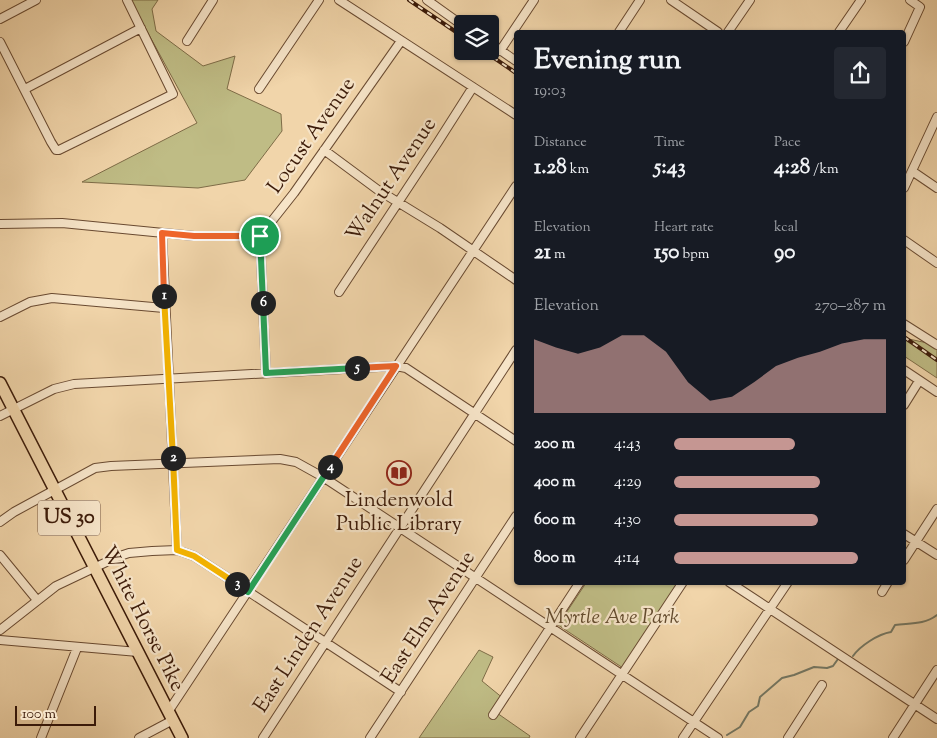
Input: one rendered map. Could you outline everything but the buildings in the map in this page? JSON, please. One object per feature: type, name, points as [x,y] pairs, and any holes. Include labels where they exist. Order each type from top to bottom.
[{"type":"highway","name":"White Horse Pike","points":[[0,383],[182,738]]},
{"type":"street","points":[[0,19],[36,0]]},
{"type":"street","points":[[0,42],[56,150],[173,94],[127,0]]},
{"type":"street","points":[[187,41],[213,0]]},
{"type":"street","points":[[259,89],[319,0]]},
{"type":"street","points":[[339,0],[514,115]]},
{"type":"street","points":[[427,0],[454,19]]},
{"type":"street","points":[[514,60],[500,51],[534,0]]},
{"type":"street","points":[[620,30],[640,0]]},
{"type":"street","points":[[671,0],[715,30]]},
{"type":"street","points":[[729,30],[750,0]]},
{"type":"street","points":[[840,30],[861,0]]},
{"type":"street","points":[[906,38],[920,7],[910,0]]},
{"type":"street","points":[[25,89],[141,28]]},
{"type":"street","name":"Locust Avenue","points":[[260,236],[294,193],[401,40]]},
{"type":"street","name":"Walnut Avenue","points":[[339,292],[473,87]]},
{"type":"street","points":[[906,184],[937,118]]},
{"type":"street","points":[[324,150],[398,202],[514,279]]},
{"type":"street","points":[[912,171],[937,188]]},
{"type":"street","points":[[139,738],[170,716],[323,477],[514,189]]},
{"type":"street","points":[[0,224],[62,223],[194,236],[260,236],[266,373]]},
{"type":"street","points":[[162,233],[164,308],[177,550]]},
{"type":"street","points":[[906,241],[937,263]]},
{"type":"street","points":[[0,317],[30,302],[52,298],[164,308]]},
{"type":"street","points":[[906,325],[937,345]]},
{"type":"street","name":"East Linden Avenue","points":[[262,738],[514,353]]},
{"type":"street","points":[[0,416],[54,389],[74,384],[396,366],[406,368],[514,440]]},
{"type":"street","points":[[906,371],[937,392]]},
{"type":"street","points":[[906,402],[919,381]]},
{"type":"street","points":[[0,522],[14,512],[95,468],[280,459],[292,461],[323,477],[400,527],[718,738]]},
{"type":"street","points":[[906,557],[937,509]]},
{"type":"street","name":"East Elm Avenue","points":[[370,738],[514,519]]},
{"type":"street","points":[[906,535],[937,555]]},
{"type":"street","points":[[0,630],[61,583],[116,557],[129,553],[177,550],[194,556],[401,692]]},
{"type":"street","points":[[0,555],[37,600]]},
{"type":"street","points":[[493,715],[578,585]]},
{"type":"street","points":[[580,738],[681,585]]},
{"type":"street","points":[[733,585],[937,719]]},
{"type":"street","points":[[683,738],[695,723],[786,585]]},
{"type":"street","points":[[882,592],[886,585]]},
{"type":"street","points":[[0,640],[138,652]]},
{"type":"street","points":[[41,738],[77,648]]},
{"type":"street","points":[[893,738],[937,670]]},
{"type":"street","points":[[788,738],[822,685]]},
{"type":"green space","points":[[130,0],[158,0],[152,9],[156,31],[203,66],[235,56],[227,89],[281,114],[282,131],[245,180],[198,188],[82,182],[197,123]]},
{"type":"green space","points":[[906,338],[937,345],[937,378],[906,357]]},
{"type":"green space","name":"Myrtle Ave Park","points":[[585,585],[678,585],[623,668],[558,625]]},
{"type":"green space","points":[[479,650],[493,657],[482,681],[504,699],[497,713],[530,736],[529,738],[419,738]]},
{"type":"waterway","points":[[853,656],[870,641],[891,632],[895,625],[922,622],[937,615]]},
{"type":"waterway","points":[[727,735],[740,727],[749,712],[758,706],[760,697],[782,678],[814,667],[827,668],[833,666],[838,659]]},
{"type":"railway","points":[[409,0],[454,31]]},
{"type":"railway","points":[[497,60],[514,72]]},
{"type":"railway","points":[[906,338],[937,360]]},
{"type":"place","name":"Lindenwold Public Library","points":[[399,473]]},
{"type":"route","points":[[162,233],[194,236],[260,236],[266,373],[396,366],[248,592],[194,556],[177,550],[164,308],[162,233]]}]
